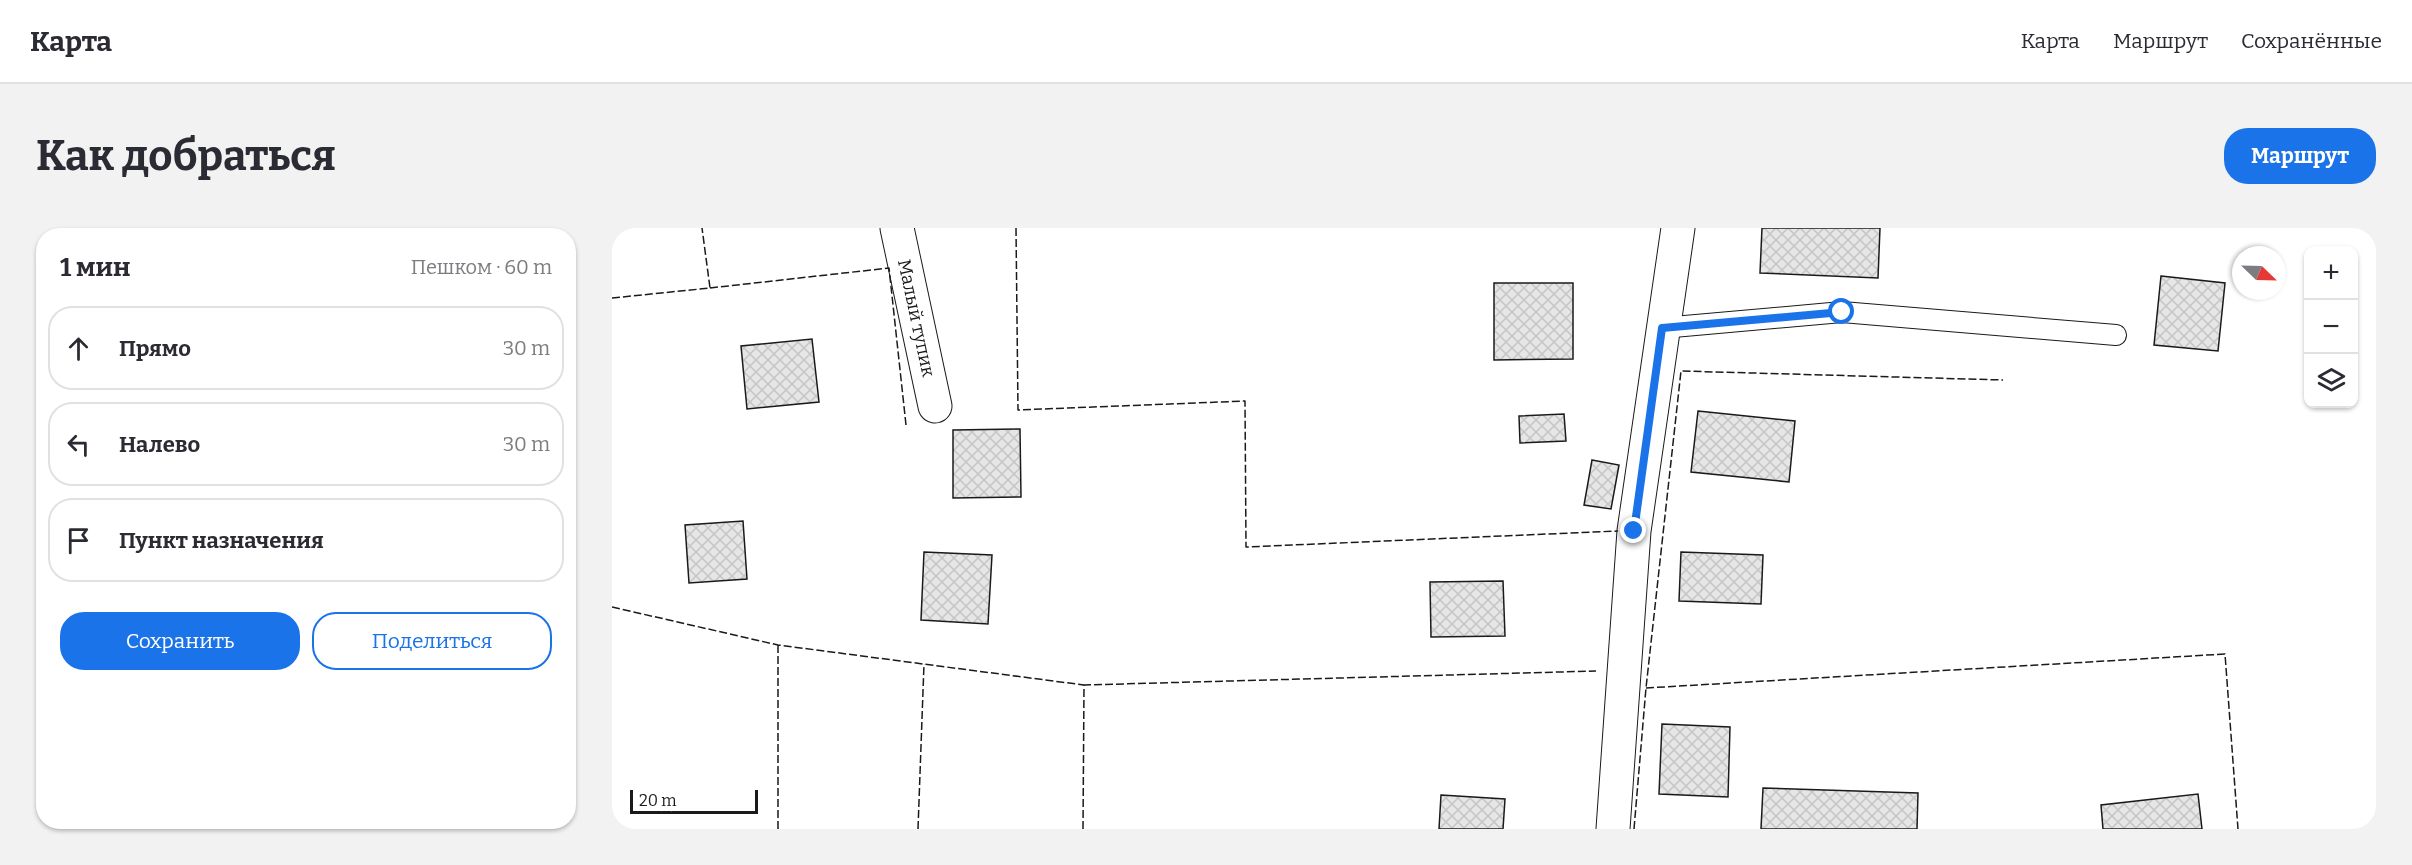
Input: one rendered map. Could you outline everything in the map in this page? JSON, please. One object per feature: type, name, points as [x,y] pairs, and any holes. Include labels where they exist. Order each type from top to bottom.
[{"type":"street","name":"Малый тупик","points":[[897,228],[935,406]]},
{"type":"street","points":[[1613,829],[1634,531],[1678,228]]},
{"type":"lane","points":[[1662,328],[1842,312],[2116,334]]},
{"type":"building","points":[[1762,228],[1880,228],[1878,278],[1760,273]]},
{"type":"building","points":[[2161,276],[2225,283],[2218,351],[2154,345]]},
{"type":"building","points":[[1494,283],[1573,283],[1573,359],[1494,360]]},
{"type":"building","points":[[812,339],[819,402],[747,409],[741,346]]},
{"type":"building","points":[[1698,411],[1795,421],[1789,482],[1691,472]]},
{"type":"building","points":[[1564,414],[1566,441],[1520,443],[1519,416]]},
{"type":"building","points":[[1020,429],[1021,497],[953,498],[953,430]]},
{"type":"building","points":[[1592,460],[1619,465],[1611,509],[1584,505]]},
{"type":"building","points":[[743,521],[747,579],[689,583],[685,525]]},
{"type":"building","points":[[924,552],[992,555],[988,624],[921,620]]},
{"type":"building","points":[[1681,552],[1763,555],[1761,604],[1679,601]]},
{"type":"building","points":[[1503,581],[1505,636],[1431,637],[1430,582]]},
{"type":"building","points":[[1662,724],[1730,727],[1728,797],[1659,794]]},
{"type":"building","points":[[1763,788],[1918,793],[1917,829],[1761,829]]},
{"type":"building","points":[[2198,794],[2202,829],[2103,829],[2101,805]]},
{"type":"building","points":[[1441,795],[1505,799],[1503,829],[1439,829]]},
{"type":"fence","points":[[612,298],[710,288],[702,228]]},
{"type":"fence","points":[[1016,228],[1018,410],[1245,401],[1246,547],[1618,531]]},
{"type":"fence","points":[[710,288],[889,268],[906,425]]},
{"type":"fence","points":[[1634,829],[1646,688],[1681,371],[2003,380]]},
{"type":"fence","points":[[612,607],[778,645],[1084,685]]},
{"type":"fence","points":[[778,645],[778,829]]},
{"type":"fence","points":[[1646,688],[2225,654],[2238,829]]},
{"type":"fence","points":[[918,829],[924,664]]},
{"type":"fence","points":[[1083,829],[1084,685],[1596,671]]},
{"type":"fence","points":[[612,816],[614,829]]},
{"type":"route","points":[[1634,531],[1662,328],[1842,312]]}]
